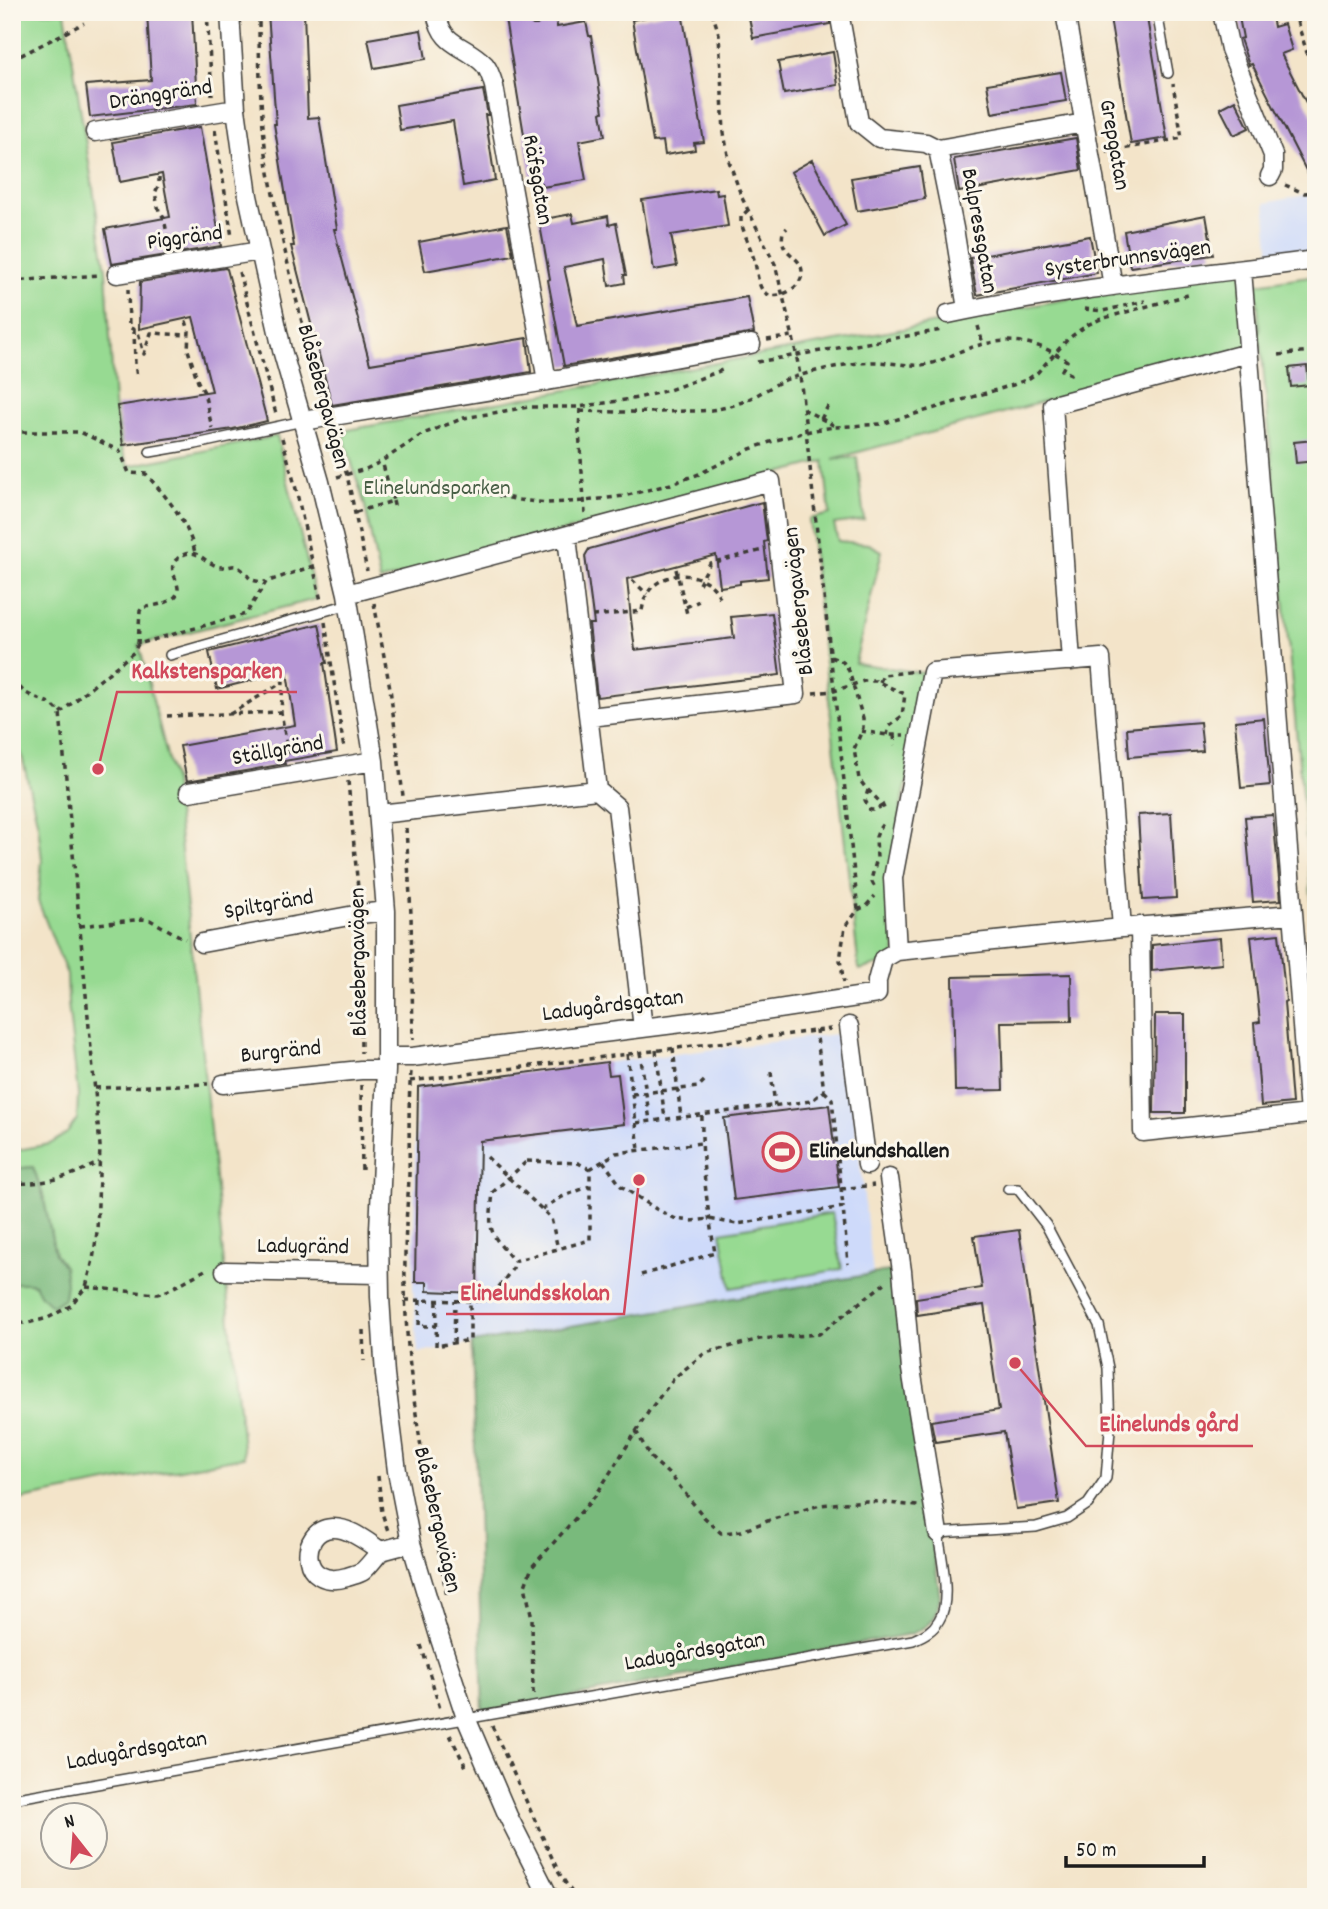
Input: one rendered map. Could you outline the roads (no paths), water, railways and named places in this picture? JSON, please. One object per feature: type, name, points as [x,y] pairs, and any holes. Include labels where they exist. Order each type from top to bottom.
[{"type":"street","name":"Blåsebergavägen","points":[[230,12],[236,109],[248,196],[282,350],[320,482],[348,599],[374,761],[386,911],[386,1064],[380,1175],[379,1273],[385,1376],[397,1471],[411,1543],[467,1718],[508,1816],[549,1897]]},
{"type":"street","name":"Räfsgatan","points":[[436,12],[444,37],[486,67],[494,86],[547,381]]},
{"type":"street","name":"Balpressgatan","points":[[839,12],[859,122],[879,138],[926,143],[938,149],[954,228],[967,318]]},
{"type":"street","name":"Grepgatan","points":[[1065,12],[1113,286]]},
{"type":"street","points":[[1222,12],[1230,50],[1273,155],[1273,170],[1270,176]]},
{"type":"street","name":"Dränggränd","points":[[95,132],[236,109]]},
{"type":"street","points":[[938,149],[1084,123]]},
{"type":"street","name":"Piggränd","points":[[122,273],[260,251]]},
{"type":"street","name":"Systerbrunnsvägen","points":[[947,322],[1136,282],[1316,260]]},
{"type":"street","points":[[1242,270],[1309,1114],[1143,1132],[1131,927],[1101,658],[932,672],[893,878],[897,951],[1131,927],[1293,914]]},
{"type":"street","points":[[303,421],[751,344]]},
{"type":"street","points":[[1071,661],[1053,405],[1248,353]]},
{"type":"street","points":[[348,599],[771,481],[796,694],[589,717]]},
{"type":"street","points":[[567,537],[597,790],[617,807],[643,1028]]},
{"type":"street","name":"Ställgränd","points":[[189,792],[374,761]]},
{"type":"street","points":[[379,814],[597,790]]},
{"type":"street","name":"Spiltgränd","points":[[202,943],[386,911]]},
{"type":"street","name":"Ladugårdsgatan","points":[[386,1064],[412,1058],[877,995],[877,981],[883,959],[897,951]]},
{"type":"street","points":[[849,1026],[867,1165]]},
{"type":"street","name":"Burgränd","points":[[223,1084],[361,1070],[386,1064]]},
{"type":"street","name":"Ladugårdsgatan","points":[[889,1180],[902,1271],[911,1368],[938,1533]]},
{"type":"street","name":"Ladugränd","points":[[225,1270],[379,1273]]},
{"type":"street","points":[[387,1549],[411,1543]]},
{"type":"lane","points":[[1157,12],[1168,73]]},
{"type":"lane","points":[[150,452],[303,421]]},
{"type":"lane","points":[[170,655],[323,612],[348,599]]},
{"type":"lane","points":[[938,1533],[1036,1527],[1067,1518],[1088,1504],[1106,1478],[1110,1430],[1108,1368],[1099,1325],[1046,1225],[1018,1189],[1008,1189]]},
{"type":"lane","name":"Ladugårdsgatan","points":[[12,1798],[914,1640],[930,1632],[941,1618],[945,1598],[938,1533]]},
{"type":"place","name":"Kalkstensparken","points":[[98,769]]},
{"type":"place","name":"Elinelundshallen","points":[[782,1152]]},
{"type":"place","name":"Elinelundsskolan","points":[[639,1180]]},
{"type":"place","name":"Elinelunds gård","points":[[1015,1363]]},
{"type":"park label","name":"Elinelundsparken","points":[[437,489]]}]
